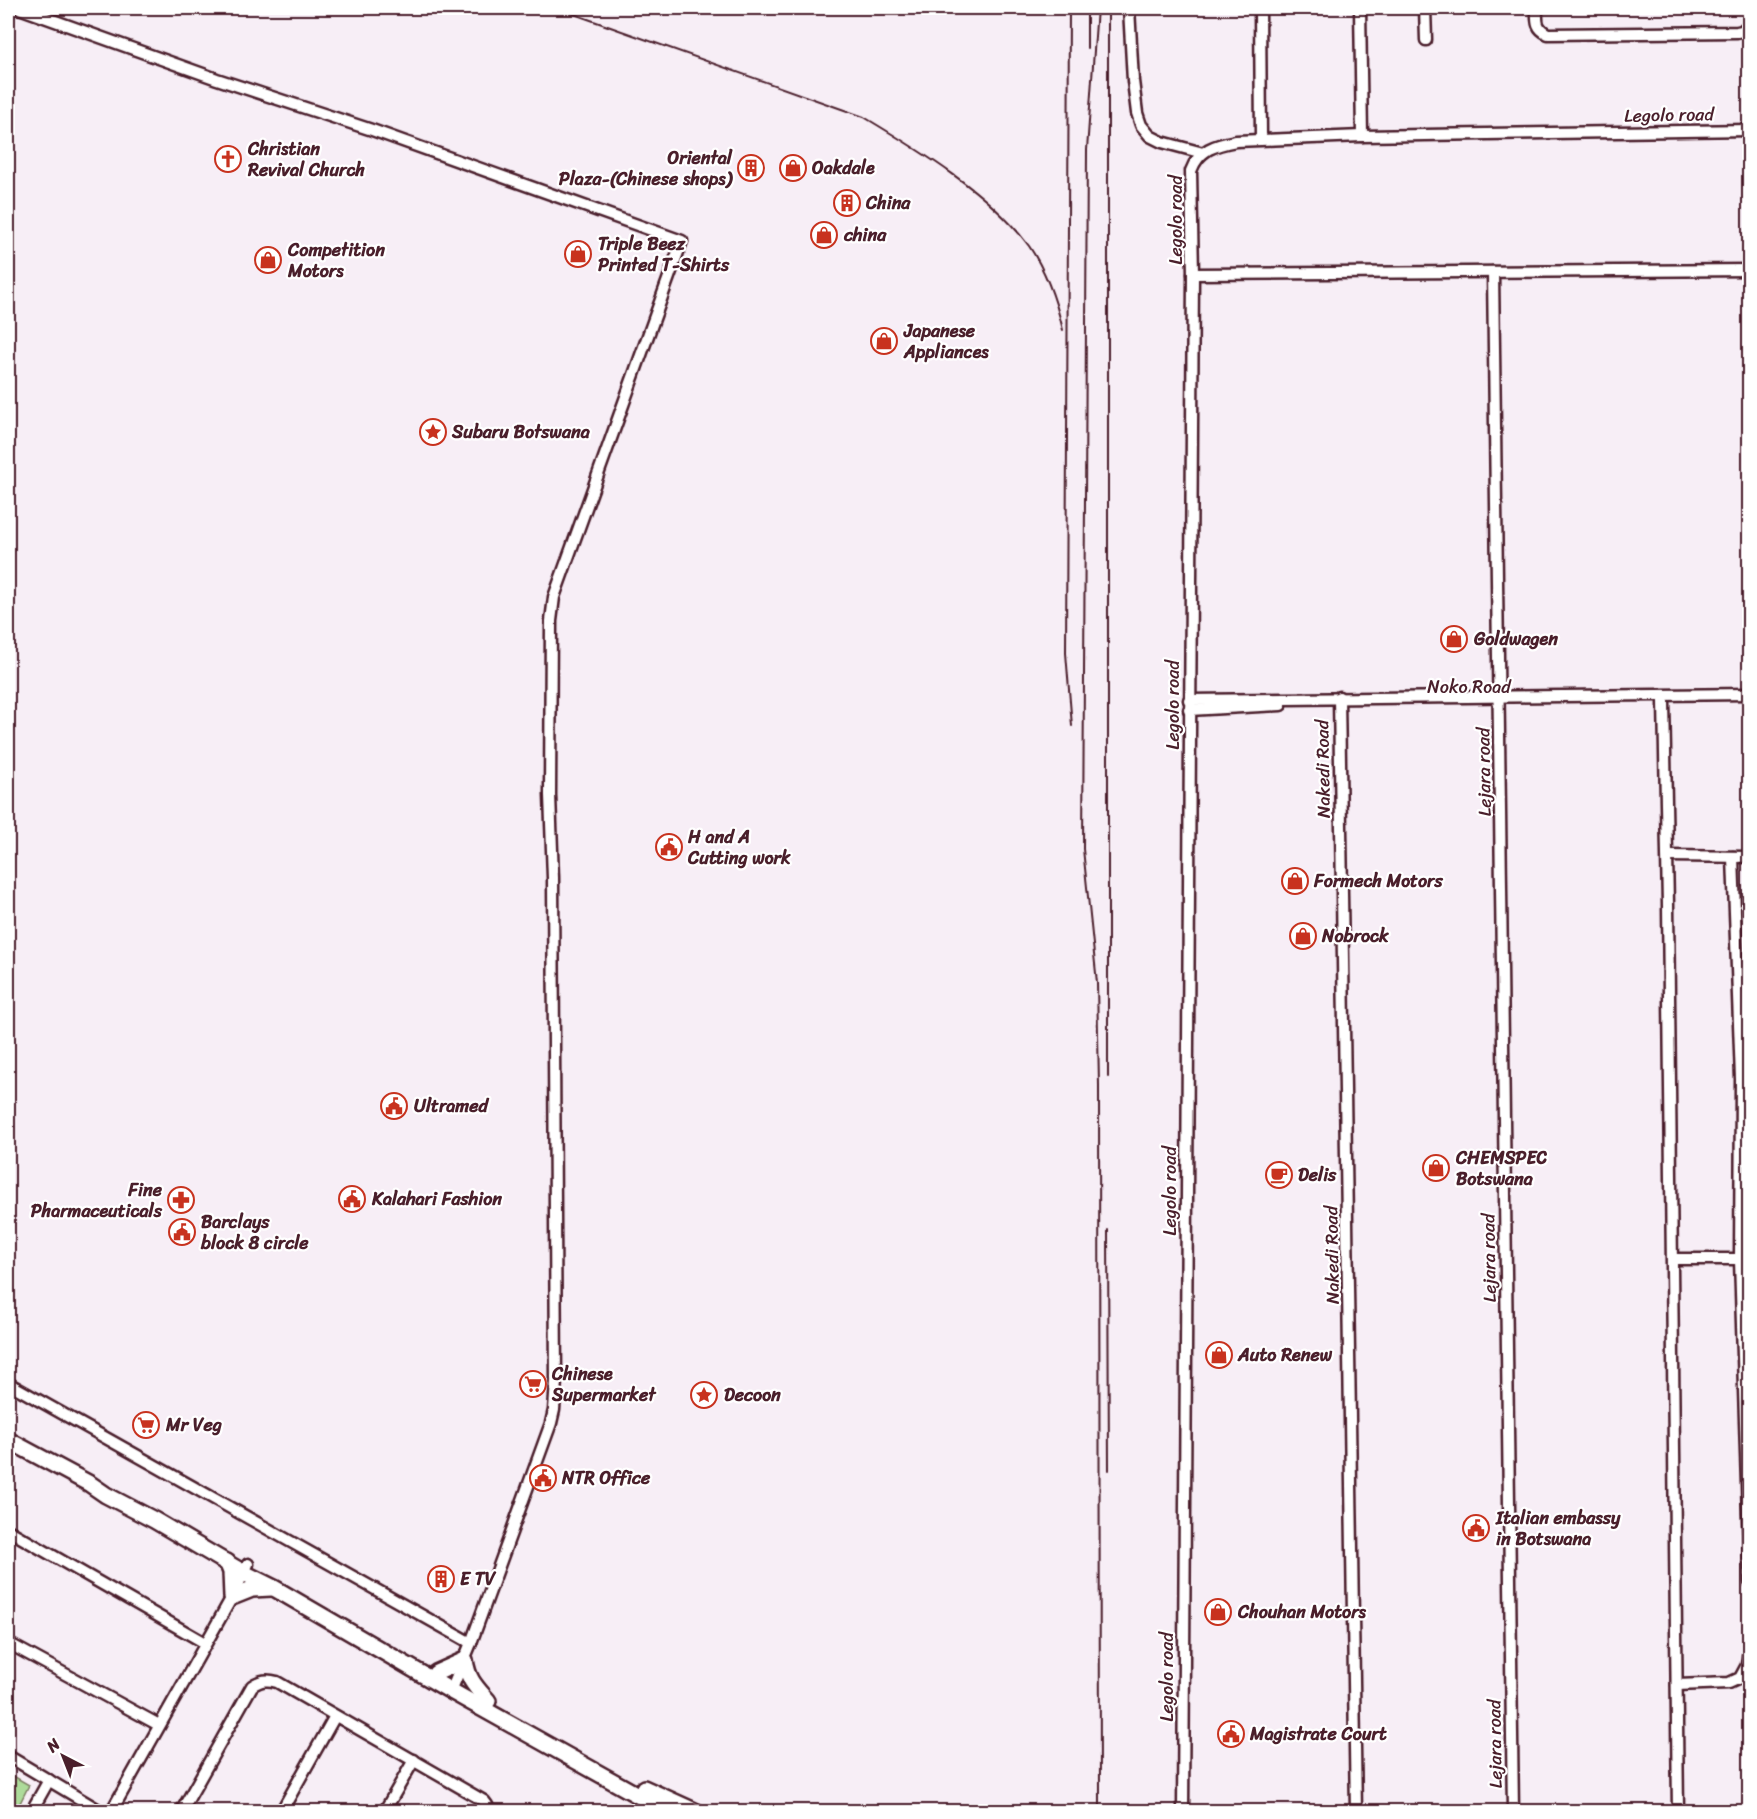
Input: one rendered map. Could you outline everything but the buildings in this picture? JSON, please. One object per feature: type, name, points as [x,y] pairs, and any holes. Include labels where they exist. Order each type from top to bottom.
[{"type":"main road","points":[[8,1440],[227,1562],[246,1568],[274,1588],[453,1687],[669,1812]]},
{"type":"main road","points":[[90,1484],[109,1490],[436,1673],[453,1687],[488,1701],[633,1782],[696,1812]]},
{"type":"main road","points":[[227,1562],[231,1572],[232,1597],[252,1589],[274,1588]]},
{"type":"main road","points":[[436,1673],[465,1660],[468,1676],[488,1701]]},
{"type":"street","points":[[19,8],[217,79],[372,130],[682,242],[554,597],[551,621],[550,795],[556,1396],[551,1423],[465,1660],[453,1687]]},
{"type":"street","points":[[1129,8],[1133,81],[1137,114],[1141,125],[1150,136],[1162,142],[1203,153]]},
{"type":"street","points":[[1260,8],[1261,139]]},
{"type":"street","points":[[1360,8],[1362,136]]},
{"type":"street","points":[[1425,8],[1426,40]]},
{"type":"street","points":[[1537,8],[1537,24],[1539,28],[1548,33],[1737,32],[1742,31],[1749,24]]},
{"type":"street","name":"Legolo road","points":[[1183,1812],[1193,274],[1191,171],[1194,162],[1215,145],[1261,139],[1749,130]]},
{"type":"street","points":[[1193,274],[1749,270]]},
{"type":"street","name":"Lejara road","points":[[1493,272],[1513,1812]]},
{"type":"street","points":[[1499,701],[1749,694]]},
{"type":"street","name":"Noko Road","points":[[1189,705],[1339,700],[1749,699]]},
{"type":"street","name":"Nakedi Road","points":[[1339,700],[1356,1812]]},
{"type":"street","points":[[1664,701],[1668,856],[1678,1812]]},
{"type":"street","points":[[1668,856],[1749,857]]},
{"type":"street","points":[[1733,858],[1744,1011],[1749,1582]]},
{"type":"street","points":[[1673,1260],[1745,1260]]},
{"type":"street","points":[[8,1383],[471,1643]]},
{"type":"street","points":[[10,1532],[205,1643]]},
{"type":"street","points":[[111,1812],[246,1568]]},
{"type":"street","points":[[1677,1685],[1729,1683],[1740,1678],[1747,1665],[1749,1642]]},
{"type":"street","points":[[8,1643],[159,1725]]},
{"type":"street","points":[[181,1812],[252,1686],[260,1681],[269,1680],[277,1682],[484,1801],[487,1805],[486,1812]]},
{"type":"street","points":[[281,1812],[335,1716]]},
{"type":"street","points":[[8,1756],[102,1812]]},
{"type":"street","points":[[384,1812],[414,1760]]},
{"type":"street","points":[[31,1812],[49,1779]]},
{"type":"green space","points":[[8,1773],[29,1785],[16,1811],[8,1811]]},
{"type":"railway","points":[[557,8],[864,117],[908,144],[975,191],[1013,227],[1029,246],[1054,297],[1063,330]]},
{"type":"railway","points":[[1069,8],[1066,653],[1072,726]]},
{"type":"railway","points":[[1087,8],[1087,48]]},
{"type":"railway","points":[[1097,8],[1087,150],[1083,849],[1097,983],[1099,1085],[1100,1812]]},
{"type":"railway","points":[[1108,8],[1108,1077]]},
{"type":"railway","points":[[1108,1230],[1109,1470]]},
{"type":"place","name":"Christian Revival Church","points":[[228,159]]},
{"type":"place","name":"Oriental Plaza-(Chinese shops)","points":[[751,168]]},
{"type":"place","name":"Oakdale","points":[[793,168]]},
{"type":"place","name":"China","points":[[847,203]]},
{"type":"place","name":"china","points":[[824,235]]},
{"type":"place","name":"Triple Beez Printed T-Shirts","points":[[578,254]]},
{"type":"place","name":"Competition Motors","points":[[268,260]]},
{"type":"place","name":"Japanese Appliances","points":[[884,341]]},
{"type":"place","name":"Subaru Botswana","points":[[433,432]]},
{"type":"place","name":"Goldwagen","points":[[1454,639]]},
{"type":"place","name":"H and A Cutting work","points":[[669,847]]},
{"type":"place","name":"Formech Motors","points":[[1295,881]]},
{"type":"place","name":"Nobrock","points":[[1303,936]]},
{"type":"place","name":"Ultramed","points":[[394,1106]]},
{"type":"place","name":"CHEMSPEC Botswana","points":[[1436,1168]]},
{"type":"place","name":"Delis","points":[[1279,1175]]},
{"type":"place","name":"Kalahari Fashion","points":[[352,1199]]},
{"type":"place","name":"Fine Pharmaceuticals","points":[[181,1200]]},
{"type":"place","name":"Barclays block 8 circle","points":[[182,1232]]},
{"type":"place","name":"Auto Renew","points":[[1219,1355]]},
{"type":"place","name":"Chinese Supermarket","points":[[533,1384]]},
{"type":"place","name":"Decoon","points":[[704,1395]]},
{"type":"place","name":"Mr Veg","points":[[146,1425]]},
{"type":"place","name":"NTR Office","points":[[543,1478]]},
{"type":"place","name":"Italian embassy in Botswana","points":[[1476,1528]]},
{"type":"place","name":"E TV","points":[[441,1579]]},
{"type":"place","name":"Chouhan Motors","points":[[1218,1612]]},
{"type":"place","name":"Magistrate Court","points":[[1231,1734]]}]
